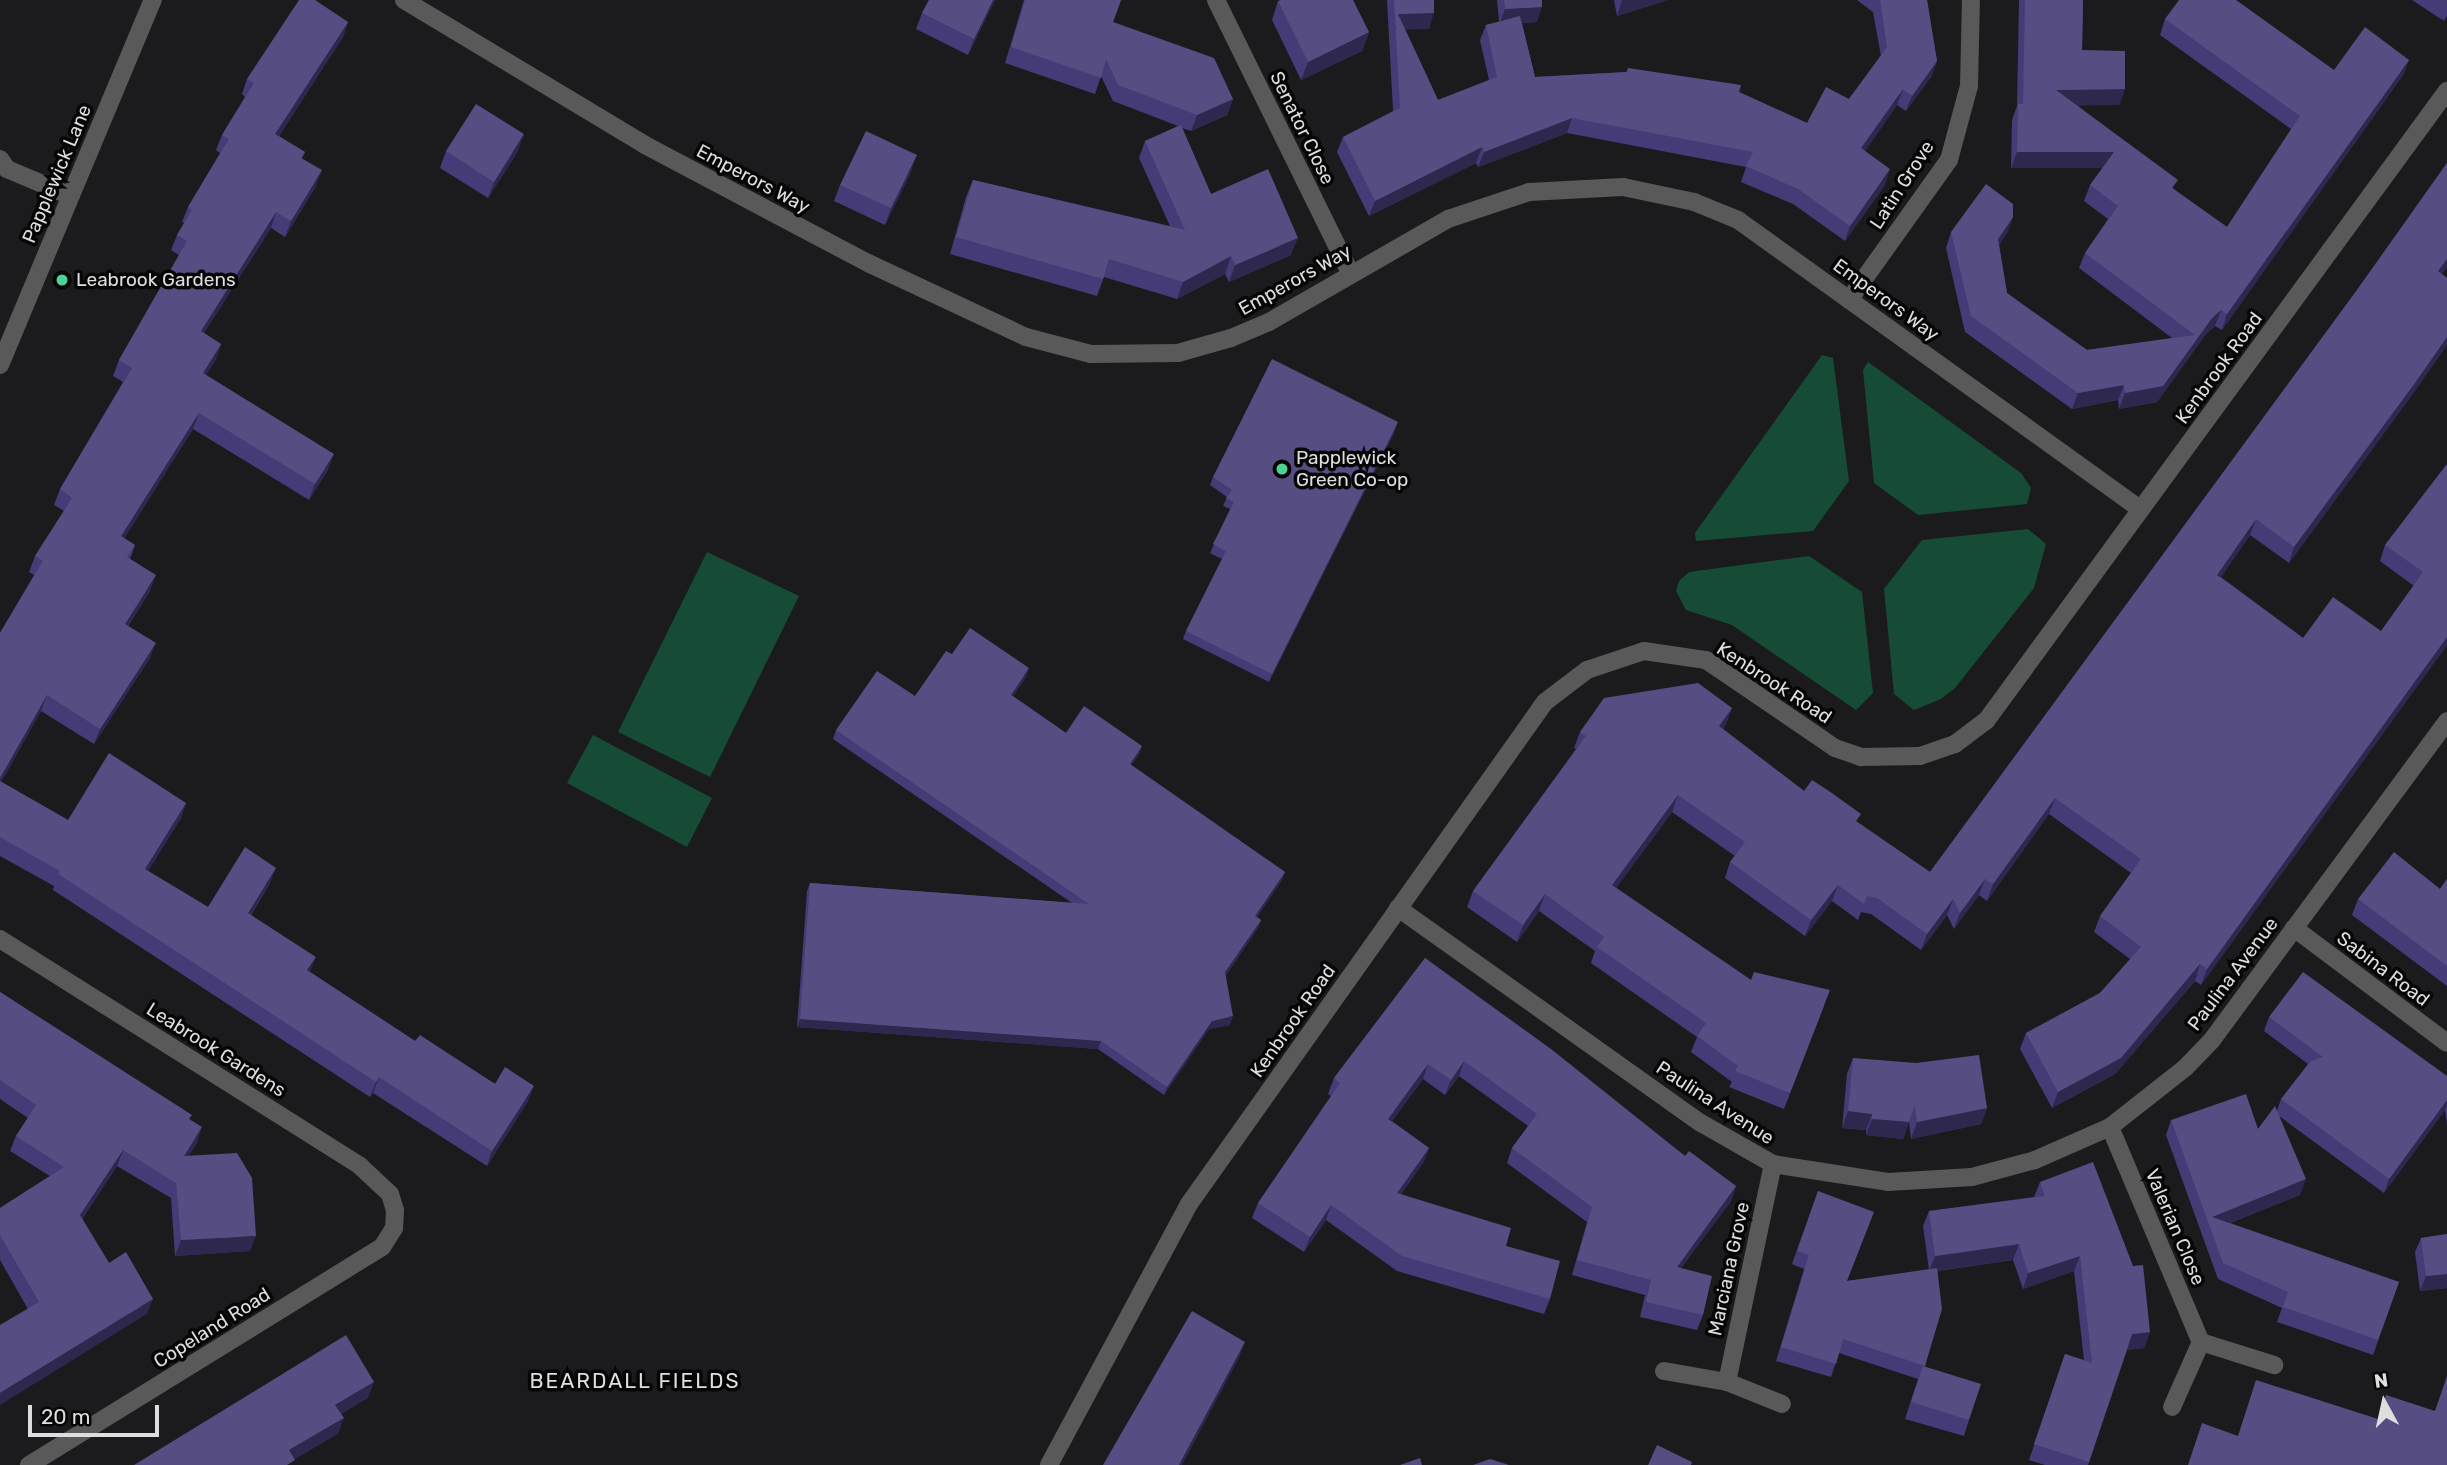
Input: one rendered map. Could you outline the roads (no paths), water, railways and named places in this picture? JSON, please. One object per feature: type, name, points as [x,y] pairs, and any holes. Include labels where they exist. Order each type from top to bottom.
[{"type":"street","name":"Papplewick Lane","points":[[0,365],[153,0]]},
{"type":"street","name":"Emperors Way","points":[[404,0],[645,145],[868,263],[1026,337],[1091,354],[1178,353],[1269,322],[1448,219],[1529,192],[1623,187],[1694,202],[1738,220],[2141,510]]},
{"type":"street","name":"Senator Close","points":[[1216,0],[1351,274]]},
{"type":"street","name":"Latin Grove","points":[[1849,300],[1949,160],[1969,86],[1971,0]]},
{"type":"street","name":"Kenbrook Road","points":[[1049,1465],[1189,1204],[1545,702],[1587,670],[1644,651],[1706,660],[1835,748],[1861,757],[1920,756],[1955,744],[1986,721],[2447,91]]},
{"type":"street","points":[[0,159],[7,169],[71,196]]},
{"type":"street","name":"Paulina Avenue","points":[[1398,908],[1702,1123],[1773,1164],[1888,1182],[1972,1177],[2035,1160],[2110,1127],[2147,1101],[2212,1040],[2447,721]]},
{"type":"street","name":"Sabina Road","points":[[2294,928],[2447,1043]]},
{"type":"street","name":"Leabrook Gardens","points":[[0,939],[360,1166],[390,1194],[395,1210]]},
{"type":"street","name":"Valerian Close","points":[[2110,1127],[2200,1342]]},
{"type":"street","name":"Marciana Grove","points":[[1727,1382],[1773,1164]]},
{"type":"street","name":"Copeland Road","points":[[29,1465],[382,1247],[394,1228],[395,1210]]},
{"type":"street","points":[[2172,1407],[2200,1342],[2274,1365]]},
{"type":"street","points":[[1664,1370],[1727,1382],[1782,1404]]},
{"type":"place","name":"Leabrook Gardens","points":[[62,280]]},
{"type":"place","name":"Papplewick Green Co-op","points":[[1282,469]]},
{"type":"district","name":"BEARDALL FIELDS","points":[[635,1381]]}]
